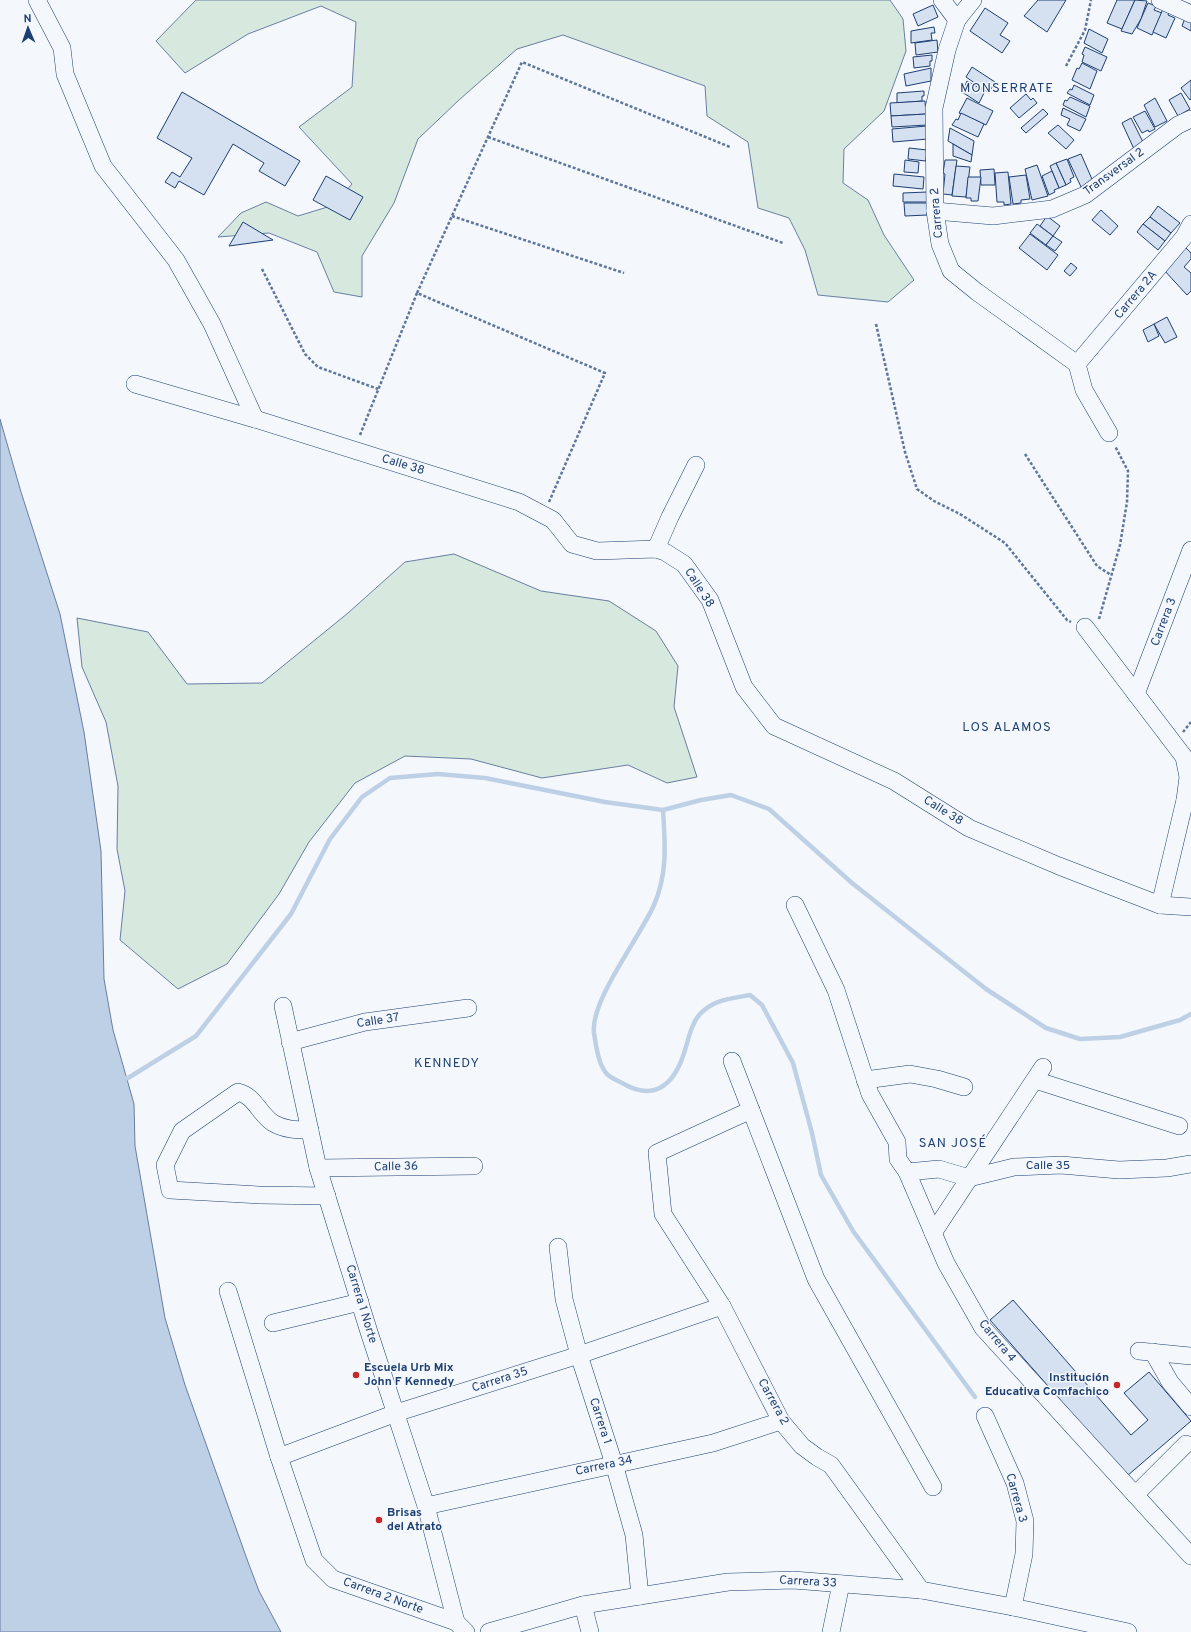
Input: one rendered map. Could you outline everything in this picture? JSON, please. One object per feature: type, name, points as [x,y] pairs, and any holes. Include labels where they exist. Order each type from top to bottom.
[{"type":"street","points":[[37,0],[62,48],[65,74],[103,166],[176,260],[212,324],[255,419]]},
{"type":"street","points":[[942,0],[957,20]]},
{"type":"street","name":"Carrera 2","points":[[973,0],[957,20],[947,50],[934,108],[935,211],[940,244],[951,271],[976,292],[1077,364]]},
{"type":"street","points":[[1160,0],[1191,14]]},
{"type":"street","name":"Transversal 2","points":[[935,211],[993,216],[1052,209],[1085,195],[1178,125],[1191,119]]},
{"type":"street","name":"Carrera 2A","points":[[1077,364],[1184,237],[1191,224]]},
{"type":"street","points":[[1077,364],[1084,390],[1109,433]]},
{"type":"street","name":"Calle 38","points":[[135,384],[255,419],[519,502],[553,520],[572,544],[597,551],[656,549],[665,552],[684,564],[710,600],[744,687],[774,726],[894,781],[969,828],[1160,906],[1191,908]]},
{"type":"street","points":[[656,549],[696,465]]},
{"type":"street","name":"Carrera 3","points":[[1136,694],[1191,550]]},
{"type":"street","points":[[1085,627],[1184,757],[1188,777],[1188,800],[1160,906]]},
{"type":"street","name":"Carrera 4","points":[[794,905],[836,990],[870,1094],[880,1115],[897,1142],[898,1159],[907,1172],[946,1263],[983,1328],[1191,1556]]},
{"type":"street","name":"Carrera 1 Norte","points":[[283,1006],[318,1168],[426,1506],[461,1627]]},
{"type":"street","name":"Calle 37","points":[[290,1042],[365,1022],[468,1008]]},
{"type":"street","points":[[732,1061],[816,1279],[933,1487]]},
{"type":"street","points":[[933,1233],[1039,1073],[1179,1126]]},
{"type":"street","points":[[865,1080],[910,1074],[937,1079],[964,1087]]},
{"type":"street","points":[[310,1130],[291,1130],[272,1123],[244,1094],[238,1092],[182,1131],[165,1165],[170,1190],[260,1195],[327,1196]]},
{"type":"street","name":"Carrera 2","points":[[751,1110],[657,1153],[663,1214],[722,1306],[781,1421],[802,1446],[817,1457],[832,1464],[921,1590]]},
{"type":"street","name":"Calle 35","points":[[969,1178],[1014,1167],[1061,1166],[1119,1170],[1167,1168],[1191,1164]]},
{"type":"street","name":"Calle 36","points":[[318,1168],[474,1166]]},
{"type":"street","points":[[907,1172],[939,1169],[969,1178]]},
{"type":"street","name":"Carrera 1","points":[[558,1247],[564,1299],[579,1355],[614,1464],[634,1535],[640,1596]]},
{"type":"street","name":"Carrera 2 Norte","points":[[228,1292],[279,1457],[314,1560],[333,1579],[461,1627]]},
{"type":"street","points":[[273,1323],[360,1302]]},
{"type":"street","name":"Carrera 35","points":[[279,1457],[396,1414],[579,1355],[722,1306]]},
{"type":"street","points":[[1191,1356],[1146,1352],[1191,1407]]},
{"type":"street","name":"Carrera 3","points":[[985,1416],[1015,1483],[1025,1521],[1024,1554],[1013,1607]]},
{"type":"street","name":"Carrera 34","points":[[426,1506],[713,1443],[781,1421]]},
{"type":"street","points":[[1135,1495],[1186,1444]]},
{"type":"street","name":"Carrera 33","points":[[489,1632],[583,1605],[728,1582],[793,1580],[921,1590],[1013,1607],[1128,1632]]},
{"type":"street","points":[[831,1632],[841,1584]]},
{"type":"street","points":[[583,1605],[590,1632]]},
{"type":"path","points":[[1066,66],[1085,30],[1091,0]]},
{"type":"path","points":[[354,450],[416,293],[522,62],[730,147]]},
{"type":"path","points":[[488,137],[783,243]]},
{"type":"path","points":[[452,216],[624,273]]},
{"type":"path","points":[[262,269],[305,354],[318,367],[378,389]]},
{"type":"path","points":[[416,293],[605,374],[544,515]]},
{"type":"path","points":[[876,324],[905,452],[917,489],[934,501],[960,514],[1005,543],[1067,620],[1085,627],[1099,618],[1120,545],[1125,509],[1128,471],[1109,433]]},
{"type":"path","points":[[1026,454],[1096,566],[1111,576]]},
{"type":"shaded area","points":[[196,0],[890,0],[903,19],[906,51],[884,111],[844,149],[843,183],[868,200],[884,235],[914,280],[888,302],[818,295],[805,250],[789,218],[758,208],[748,142],[707,116],[705,86],[563,35],[517,49],[459,100],[418,139],[394,203],[362,256],[362,297],[334,292],[317,252],[269,233],[218,237],[241,213],[266,202],[298,216],[334,205],[352,184],[299,127],[352,87],[356,22],[321,6],[248,34],[185,73],[156,41]]},
{"type":"shaded area","points":[[454,554],[541,591],[609,601],[656,631],[678,666],[674,707],[697,777],[667,783],[628,765],[542,778],[471,759],[405,756],[355,783],[309,842],[279,894],[227,964],[178,989],[120,940],[125,891],[117,849],[118,786],[106,722],[82,667],[77,618],[148,632],[187,684],[262,683],[348,613],[405,562]]},
{"type":"water","points":[[0,419],[21,492],[60,614],[84,732],[101,851],[104,979],[113,1030],[134,1104],[135,1146],[165,1318],[185,1385],[248,1562],[259,1591],[281,1632],[0,1632]]},
{"type":"building","points":[[1038,0],[1066,0],[1047,32],[1024,16]]},
{"type":"building","points":[[1117,0],[1135,0],[1122,29],[1107,23]]},
{"type":"building","points":[[1135,0],[1147,1],[1141,19],[1132,34],[1121,31]]},
{"type":"building","points":[[1148,3],[1156,6],[1154,10],[1162,13],[1152,35],[1137,28]]},
{"type":"building","points":[[933,5],[938,17],[918,26],[913,14]]},
{"type":"building","points":[[985,8],[1008,23],[1000,35],[1010,41],[1002,53],[970,31]]},
{"type":"building","points":[[1163,9],[1169,12],[1168,15],[1175,18],[1166,38],[1153,32]]},
{"type":"building","points":[[1187,13],[1191,15],[1191,31],[1182,26]]},
{"type":"building","points":[[934,27],[935,33],[931,33],[932,40],[911,43],[911,31]]},
{"type":"building","points":[[1089,29],[1108,39],[1102,53],[1084,43]]},
{"type":"building","points":[[937,40],[938,52],[916,55],[915,43]]},
{"type":"building","points":[[1085,47],[1107,57],[1101,71],[1082,62],[1084,55],[1082,54]]},
{"type":"building","points":[[932,55],[930,66],[914,68],[913,57]]},
{"type":"building","points":[[1082,63],[1097,71],[1090,89],[1072,80],[1077,68],[1079,69]]},
{"type":"building","points":[[972,67],[995,82],[989,93],[966,77]]},
{"type":"building","points":[[931,68],[931,81],[906,86],[904,74]]},
{"type":"building","points":[[1191,80],[1191,99],[1190,100],[1181,88]]},
{"type":"building","points":[[967,81],[985,91],[979,103],[962,92]]},
{"type":"building","points":[[1074,85],[1094,95],[1090,105],[1067,93],[1070,89],[1072,90]]},
{"type":"building","points":[[924,91],[922,101],[897,103],[897,93]]},
{"type":"building","points":[[182,92],[300,161],[285,186],[259,171],[264,163],[233,144],[204,195],[179,181],[175,188],[165,182],[172,172],[180,177],[192,158],[157,138]]},
{"type":"building","points":[[1181,93],[1190,109],[1178,116],[1169,100]]},
{"type":"building","points":[[1026,94],[1031,100],[1033,98],[1037,103],[1019,118],[1010,108]]},
{"type":"building","points":[[1070,97],[1090,106],[1086,117],[1063,105],[1065,100],[1067,101]]},
{"type":"building","points":[[967,98],[993,111],[986,125],[959,113]]},
{"type":"building","points":[[1155,98],[1167,121],[1155,127],[1144,105]]},
{"type":"building","points":[[925,101],[926,114],[891,116],[890,103]]},
{"type":"building","points":[[1063,108],[1086,119],[1080,131],[1067,125],[1070,119],[1061,115]]},
{"type":"building","points":[[1043,109],[1048,114],[1026,133],[1021,128]]},
{"type":"building","points":[[1145,111],[1155,129],[1142,133],[1133,117]]},
{"type":"building","points":[[961,113],[984,124],[978,137],[952,125],[956,119],[958,120]]},
{"type":"building","points":[[926,114],[927,125],[892,127],[891,116]]},
{"type":"building","points":[[1131,118],[1143,142],[1134,149],[1122,123]]},
{"type":"building","points":[[1058,125],[1074,140],[1066,149],[1048,133]]},
{"type":"building","points":[[927,126],[928,139],[893,142],[892,129]]},
{"type":"building","points":[[950,128],[974,141],[972,155],[948,141]]},
{"type":"building","points":[[953,144],[972,155],[971,162],[953,156]]},
{"type":"building","points":[[909,148],[927,150],[926,161],[908,159]]},
{"type":"building","points":[[1081,154],[1095,186],[1082,189],[1068,159]]},
{"type":"building","points":[[1067,159],[1074,177],[1070,179],[1071,182],[1066,185],[1056,163]]},
{"type":"building","points":[[905,160],[919,162],[918,173],[904,172]]},
{"type":"building","points":[[945,160],[957,160],[952,195],[943,194],[945,174],[943,173]]},
{"type":"building","points":[[1056,163],[1066,185],[1059,188],[1050,166]]},
{"type":"building","points":[[1037,165],[1048,196],[1032,200],[1025,169]]},
{"type":"building","points":[[956,166],[970,167],[966,197],[952,196]]},
{"type":"building","points":[[994,169],[995,185],[981,185],[980,170]]},
{"type":"building","points":[[1052,171],[1059,188],[1054,190],[1055,192],[1049,195],[1042,176]]},
{"type":"building","points":[[1008,172],[1011,204],[1004,205],[1004,202],[997,202],[995,173]]},
{"type":"building","points":[[894,174],[924,177],[923,189],[893,186]]},
{"type":"building","points":[[1026,175],[1030,199],[1021,200],[1021,203],[1013,204],[1009,177]]},
{"type":"building","points":[[326,176],[363,197],[350,220],[313,200]]},
{"type":"building","points":[[968,177],[981,177],[978,201],[971,201],[971,198],[966,198]]},
{"type":"building","points":[[927,192],[927,202],[903,202],[903,193]]},
{"type":"building","points":[[904,203],[928,203],[928,215],[905,216]]},
{"type":"building","points":[[1158,206],[1180,223],[1171,233],[1150,217]]},
{"type":"building","points":[[1101,210],[1118,226],[1110,235],[1092,220]]},
{"type":"building","points":[[1047,216],[1060,226],[1053,236],[1040,226]]},
{"type":"building","points":[[1150,217],[1171,233],[1165,241],[1143,224]]},
{"type":"building","points":[[243,222],[273,240],[229,246]]},
{"type":"building","points":[[1037,224],[1053,236],[1046,245],[1030,233]]},
{"type":"building","points":[[1143,224],[1165,241],[1158,250],[1137,232]]},
{"type":"building","points":[[1030,234],[1058,255],[1047,270],[1019,248]]},
{"type":"building","points":[[1053,236],[1062,242],[1055,251],[1046,245]]},
{"type":"building","points":[[1185,247],[1191,253],[1191,259],[1184,267],[1191,273],[1191,291],[1187,295],[1163,269]]},
{"type":"building","points":[[1071,263],[1077,268],[1070,276],[1064,271]]},
{"type":"building","points":[[1167,317],[1177,337],[1165,343],[1154,324]]},
{"type":"building","points":[[1154,324],[1159,336],[1148,342],[1143,330]]},
{"type":"building","points":[[1013,1300],[1131,1435],[1148,1420],[1124,1393],[1149,1372],[1191,1421],[1127,1476],[990,1320]]},
{"type":"waterway","points":[[122,1079],[128,1078],[196,1036],[291,914],[330,839],[362,797],[390,778],[438,774],[485,778],[605,802],[663,810],[701,800],[731,795],[769,809],[852,883],[986,989],[1046,1028],[1080,1039],[1120,1037],[1180,1020],[1191,1014]]},
{"type":"waterway","points":[[663,810],[664,870],[662,881],[654,905],[617,969],[600,1004],[595,1020],[594,1033],[599,1059],[603,1069],[610,1076],[635,1089],[644,1091],[661,1087],[674,1075],[683,1056],[694,1023],[705,1009],[723,1000],[750,995],[762,1005],[793,1063],[812,1133],[821,1175],[853,1231],[975,1397]]},
{"type":"place","name":"Escuela Urb Mix John F Kennedy","points":[[356,1375]]},
{"type":"place","name":"Institución Educativa Comfachico","points":[[1117,1385]]},
{"type":"place","name":"Brisas del Atrato","points":[[379,1520]]},
{"type":"district","name":"MONSERRATE","points":[[1007,89]]},
{"type":"district","name":"LOS ALAMOS","points":[[1007,728]]},
{"type":"district","name":"KENNEDY","points":[[447,1064]]},
{"type":"district","name":"SAN JOSÉ","points":[[953,1144]]}]
